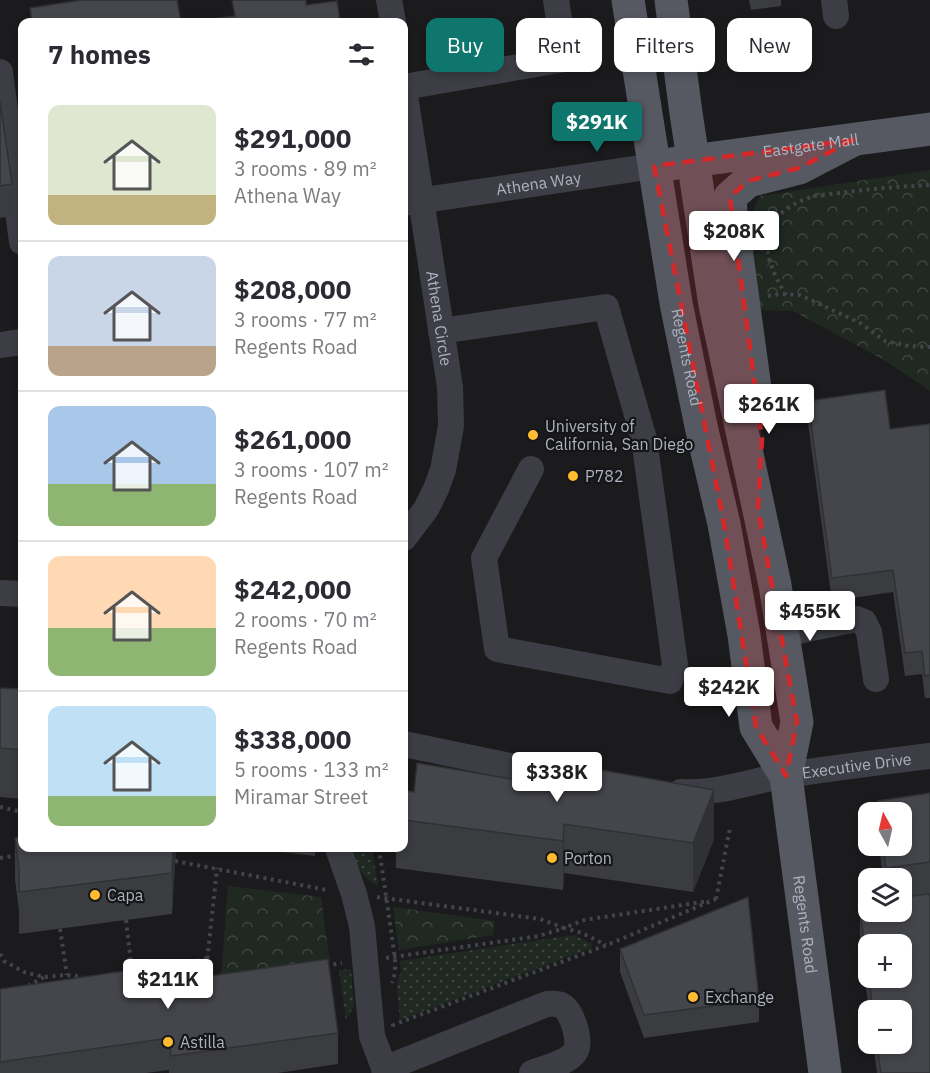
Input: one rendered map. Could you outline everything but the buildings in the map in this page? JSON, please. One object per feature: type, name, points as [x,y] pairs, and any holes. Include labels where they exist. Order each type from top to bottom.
[{"type":"main road","name":"Regents Road","points":[[628,0],[676,303],[724,524],[744,635],[756,728],[786,776]]},
{"type":"main road","name":"Regents Road","points":[[671,0],[715,305],[775,585],[796,722],[786,776],[825,1073]]},
{"type":"main road","name":"Eastgate Mall","points":[[693,161],[930,129]]},
{"type":"main road","points":[[758,509],[762,439],[730,197],[748,181],[799,168],[853,140]]},
{"type":"main road","name":"Athena Way","points":[[654,166],[693,161]]},
{"type":"street","points":[[389,0],[392,18]]},
{"type":"street","points":[[408,87],[565,59],[556,0]]},
{"type":"street","points":[[0,72],[18,211]]},
{"type":"street","name":"Athena Circle","points":[[408,145],[412,202],[441,331],[450,387],[452,426],[443,470],[436,489],[426,509],[408,533]]},
{"type":"street","name":"Athena Way","points":[[412,202],[654,166]]},
{"type":"street","points":[[441,331],[606,307],[644,439],[675,664],[670,681],[497,650],[484,558],[531,469]]},
{"type":"street","points":[[0,345],[18,343]]},
{"type":"street","points":[[0,593],[18,594]]},
{"type":"street","points":[[783,634],[856,619],[864,622],[868,632],[876,679]]},
{"type":"street","points":[[408,745],[597,783]]},
{"type":"street","name":"Executive Drive","points":[[660,790],[695,792],[724,789],[786,776],[930,756]]},
{"type":"street","points":[[339,852],[362,926],[372,1036],[385,1071],[547,1004],[559,1004],[568,1010],[578,1038],[577,1050],[570,1059],[532,1073]]},
{"type":"path","points":[[786,295],[770,263],[767,238],[771,223],[783,210],[812,197],[930,185]]},
{"type":"path","points":[[762,297],[800,295],[860,323],[885,341],[930,347]]},
{"type":"path","points":[[0,807],[18,811]]},
{"type":"path","points":[[716,899],[730,828]]},
{"type":"path","points":[[380,852],[395,958],[392,994]]},
{"type":"path","points":[[0,858],[23,855]]},
{"type":"path","points":[[175,861],[337,891]]},
{"type":"path","points":[[197,982],[205,984],[217,868]]},
{"type":"path","points":[[368,896],[540,919],[582,933],[607,945]]},
{"type":"path","points":[[379,958],[395,958],[540,936],[584,921],[716,899]]},
{"type":"path","points":[[393,1014],[393,1025],[607,945],[716,899]]},
{"type":"path","points":[[125,976],[133,976],[126,920]]},
{"type":"path","points":[[60,929],[67,975]]},
{"type":"path","points":[[0,954],[4,961],[24,972],[44,977],[67,975],[91,977]]},
{"type":"path","points":[[189,963],[208,958]]},
{"type":"path","points":[[318,967],[352,962]]},
{"type":"path","points":[[27,986],[44,977]]},
{"type":"highlighted area","points":[[853,140],[799,168],[748,181],[730,197],[762,439],[758,509],[797,722],[786,776],[756,727],[724,524],[654,166]]},
{"type":"green space","points":[[930,170],[930,391],[886,361],[793,311],[757,310],[747,224],[760,196]]},
{"type":"green space","points":[[353,852],[373,852],[378,886],[367,878]]},
{"type":"green space","points":[[228,886],[321,897],[330,962],[221,977]]},
{"type":"green space","points":[[393,907],[495,921],[493,935],[399,950]]},
{"type":"green space","points":[[574,935],[592,944],[591,948],[400,1020],[397,984],[401,971],[400,961]]},
{"type":"green space","points":[[351,969],[354,1006],[346,1020],[339,970]]},
{"type":"place","name":"University of California, San Diego","points":[[533,435]]},
{"type":"place","name":"P782","points":[[573,476]]},
{"type":"place","name":"Porton","points":[[552,858]]},
{"type":"place","name":"Capa","points":[[95,895]]},
{"type":"place","name":"Exchange","points":[[693,997]]},
{"type":"place","name":"Astilla","points":[[168,1042]]}]
